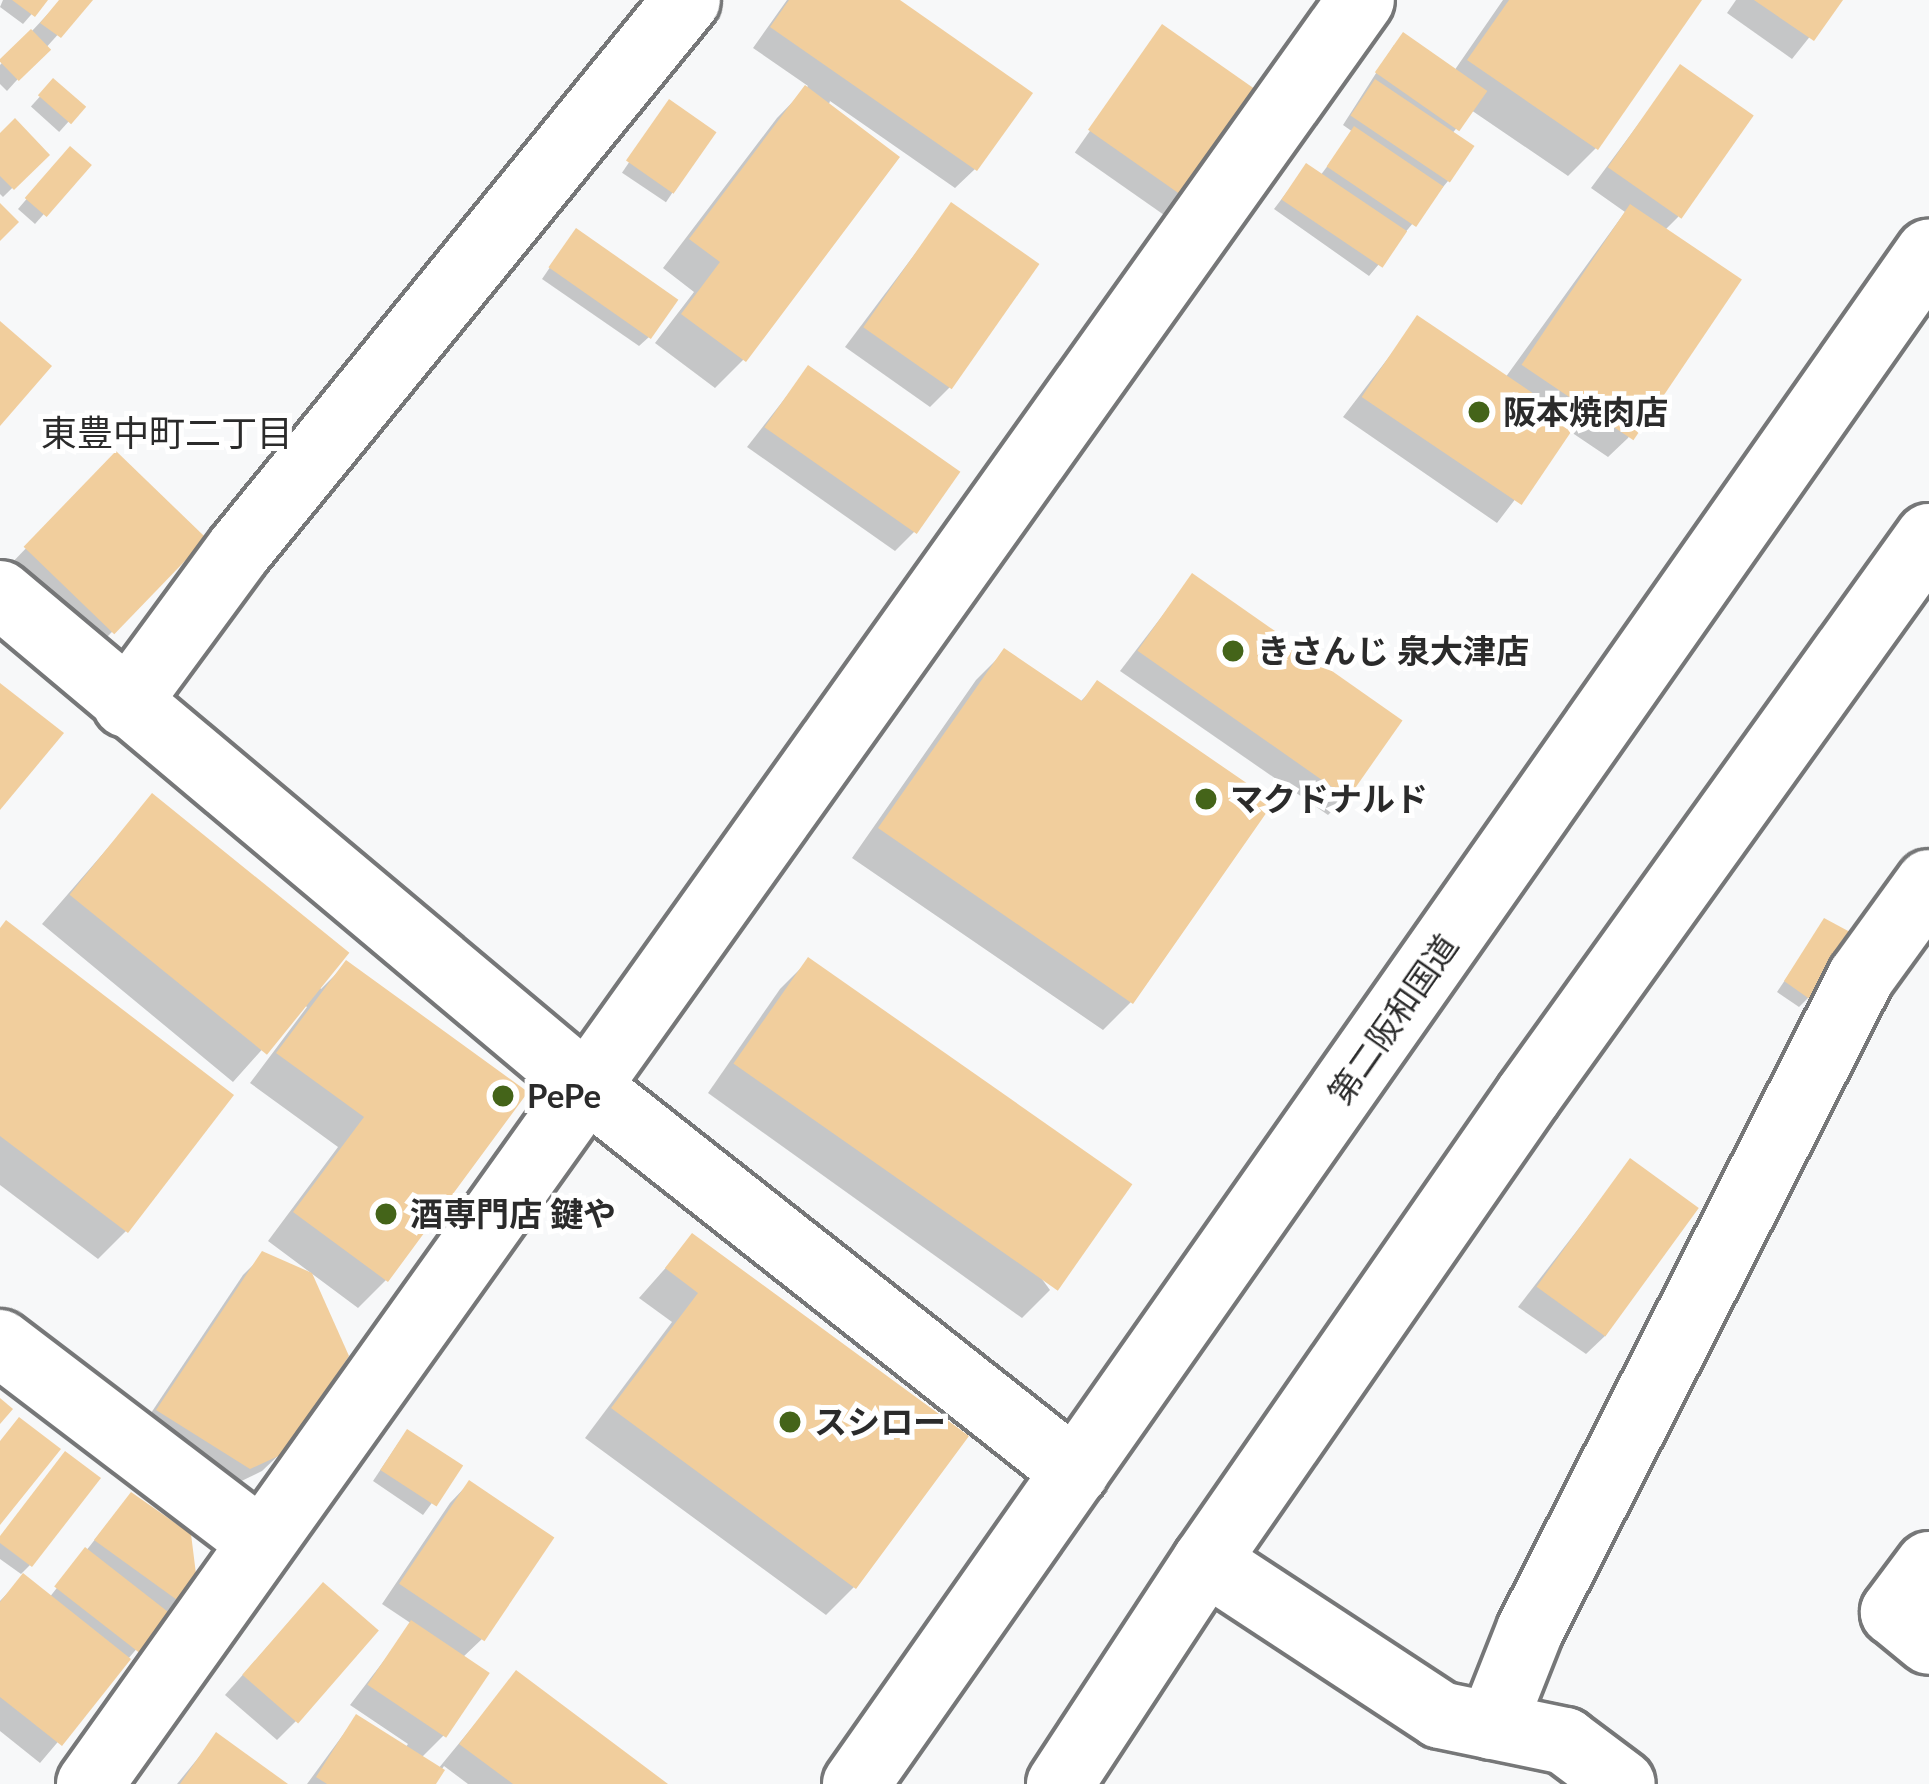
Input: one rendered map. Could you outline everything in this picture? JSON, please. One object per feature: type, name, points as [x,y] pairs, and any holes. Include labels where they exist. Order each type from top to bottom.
[{"type":"main road","points":[[126,704],[240,549],[687,0]]},
{"type":"main road","points":[[90,1784],[1361,0]]},
{"type":"main road","name":"第二阪和国道","points":[[856,1784],[1929,253]]},
{"type":"main road","points":[[1060,1784],[1206,1561],[1528,1096],[1929,537]]},
{"type":"main road","points":[[0,594],[587,1087],[1075,1472]]},
{"type":"main road","points":[[1492,1726],[1530,1630],[1862,977],[1929,883]]},
{"type":"main road","points":[[0,1343],[261,1542]]},
{"type":"main road","points":[[1206,1561],[1440,1715],[1564,1741],[1622,1784]]},
{"type":"main road","points":[[1929,1565],[1894,1612],[1929,1641]]},
{"type":"building","points":[[12,0],[48,0],[35,17]]},
{"type":"building","points":[[59,0],[93,0],[61,38],[40,23]]},
{"type":"building","points":[[789,0],[900,0],[1033,93],[977,171],[770,27]]},
{"type":"building","points":[[1509,0],[1702,0],[1598,150],[1467,60]]},
{"type":"building","points":[[1754,0],[1843,0],[1814,41]]},
{"type":"building","points":[[1162,24],[1262,94],[1188,200],[1088,130]]},
{"type":"building","points":[[31,29],[51,50],[19,81],[0,59]]},
{"type":"building","points":[[1403,32],[1487,91],[1459,131],[1375,72]]},
{"type":"building","points":[[1680,64],[1754,116],[1681,219],[1608,167]]},
{"type":"building","points":[[53,78],[86,107],[71,124],[38,95]]},
{"type":"building","points":[[1375,79],[1474,146],[1450,183],[1350,115]]},
{"type":"building","points":[[805,85],[900,157],[746,362],[681,314],[720,262],[689,239]]},
{"type":"building","points":[[669,99],[717,132],[673,194],[626,160]]},
{"type":"building","points":[[15,118],[50,155],[14,190],[0,176],[0,133]]},
{"type":"building","points":[[1354,126],[1444,186],[1416,227],[1327,167]]},
{"type":"building","points":[[70,146],[92,165],[47,217],[25,198]]},
{"type":"building","points":[[1306,163],[1407,231],[1383,268],[1281,199]]},
{"type":"building","points":[[951,202],[1039,264],[952,389],[863,327]]},
{"type":"building","points":[[0,203],[19,222],[0,241]]},
{"type":"building","points":[[1630,204],[1742,279],[1633,440],[1522,365]]},
{"type":"building","points":[[576,228],[678,300],[651,339],[548,267]]},
{"type":"building","points":[[1417,315],[1577,423],[1522,505],[1362,397]]},
{"type":"building","points":[[0,321],[52,366],[0,426]]},
{"type":"building","points":[[808,365],[960,472],[917,534],[764,427]]},
{"type":"building","points":[[116,451],[207,539],[114,634],[24,547]]},
{"type":"building","points":[[1192,573],[1403,720],[1348,798],[1138,651]]},
{"type":"building","points":[[1004,648],[1082,701],[1097,680],[1274,802],[1133,1004],[878,828]]},
{"type":"building","points":[[0,683],[64,733],[0,810]]},
{"type":"building","points":[[152,793],[349,953],[267,1055],[70,895]]},
{"type":"building","points":[[1824,918],[1850,932],[1811,1000],[1784,981]]},
{"type":"building","points":[[6,920],[234,1095],[128,1233],[0,1136],[0,928]]},
{"type":"building","points":[[808,957],[1132,1184],[1058,1291],[733,1063]]},
{"type":"building","points":[[346,960],[528,1092],[388,1282],[293,1212],[364,1117],[276,1053]]},
{"type":"building","points":[[1630,1158],[1699,1208],[1605,1337],[1537,1287]]},
{"type":"building","name":"スシロー","points":[[692,1233],[969,1436],[856,1589],[611,1408],[698,1293],[665,1268]]},
{"type":"building","points":[[262,1251],[312,1273],[349,1356],[285,1453],[250,1469],[156,1410]]},
{"type":"building","points":[[0,1398],[13,1409],[0,1424]]},
{"type":"building","points":[[19,1417],[61,1449],[0,1525],[0,1441]]},
{"type":"building","points":[[407,1429],[463,1465],[437,1507],[380,1470]]},
{"type":"building","points":[[65,1451],[101,1478],[32,1567],[0,1543],[0,1536]]},
{"type":"building","points":[[469,1480],[554,1538],[484,1641],[399,1584]]},
{"type":"building","points":[[131,1492],[191,1534],[197,1582],[184,1605],[94,1540]]},
{"type":"building","points":[[85,1547],[172,1615],[141,1654],[54,1586]]},
{"type":"building","points":[[23,1573],[131,1659],[62,1746],[0,1697],[0,1602]]},
{"type":"building","points":[[323,1582],[379,1631],[298,1723],[242,1675]]},
{"type":"building","points":[[411,1620],[490,1673],[446,1738],[367,1685]]},
{"type":"building","points":[[516,1670],[668,1784],[513,1784],[459,1744]]},
{"type":"building","points":[[356,1714],[445,1770],[436,1784],[327,1784],[316,1777]]},
{"type":"building","points":[[216,1732],[288,1784],[180,1784]]},
{"type":"place","name":"阪本焼肉店","points":[[1479,412]]},
{"type":"place","name":"きさんじ 泉大津店","points":[[1233,651]]},
{"type":"place","name":"マクドナルド","points":[[1206,799]]},
{"type":"place","name":"PePe","points":[[503,1096]]},
{"type":"place","name":"酒専門店 鍵や","points":[[386,1214]]},
{"type":"place","name":"スシロー","points":[[790,1422]]},
{"type":"district","name":"東豊中町二丁目","points":[[167,433]]}]
